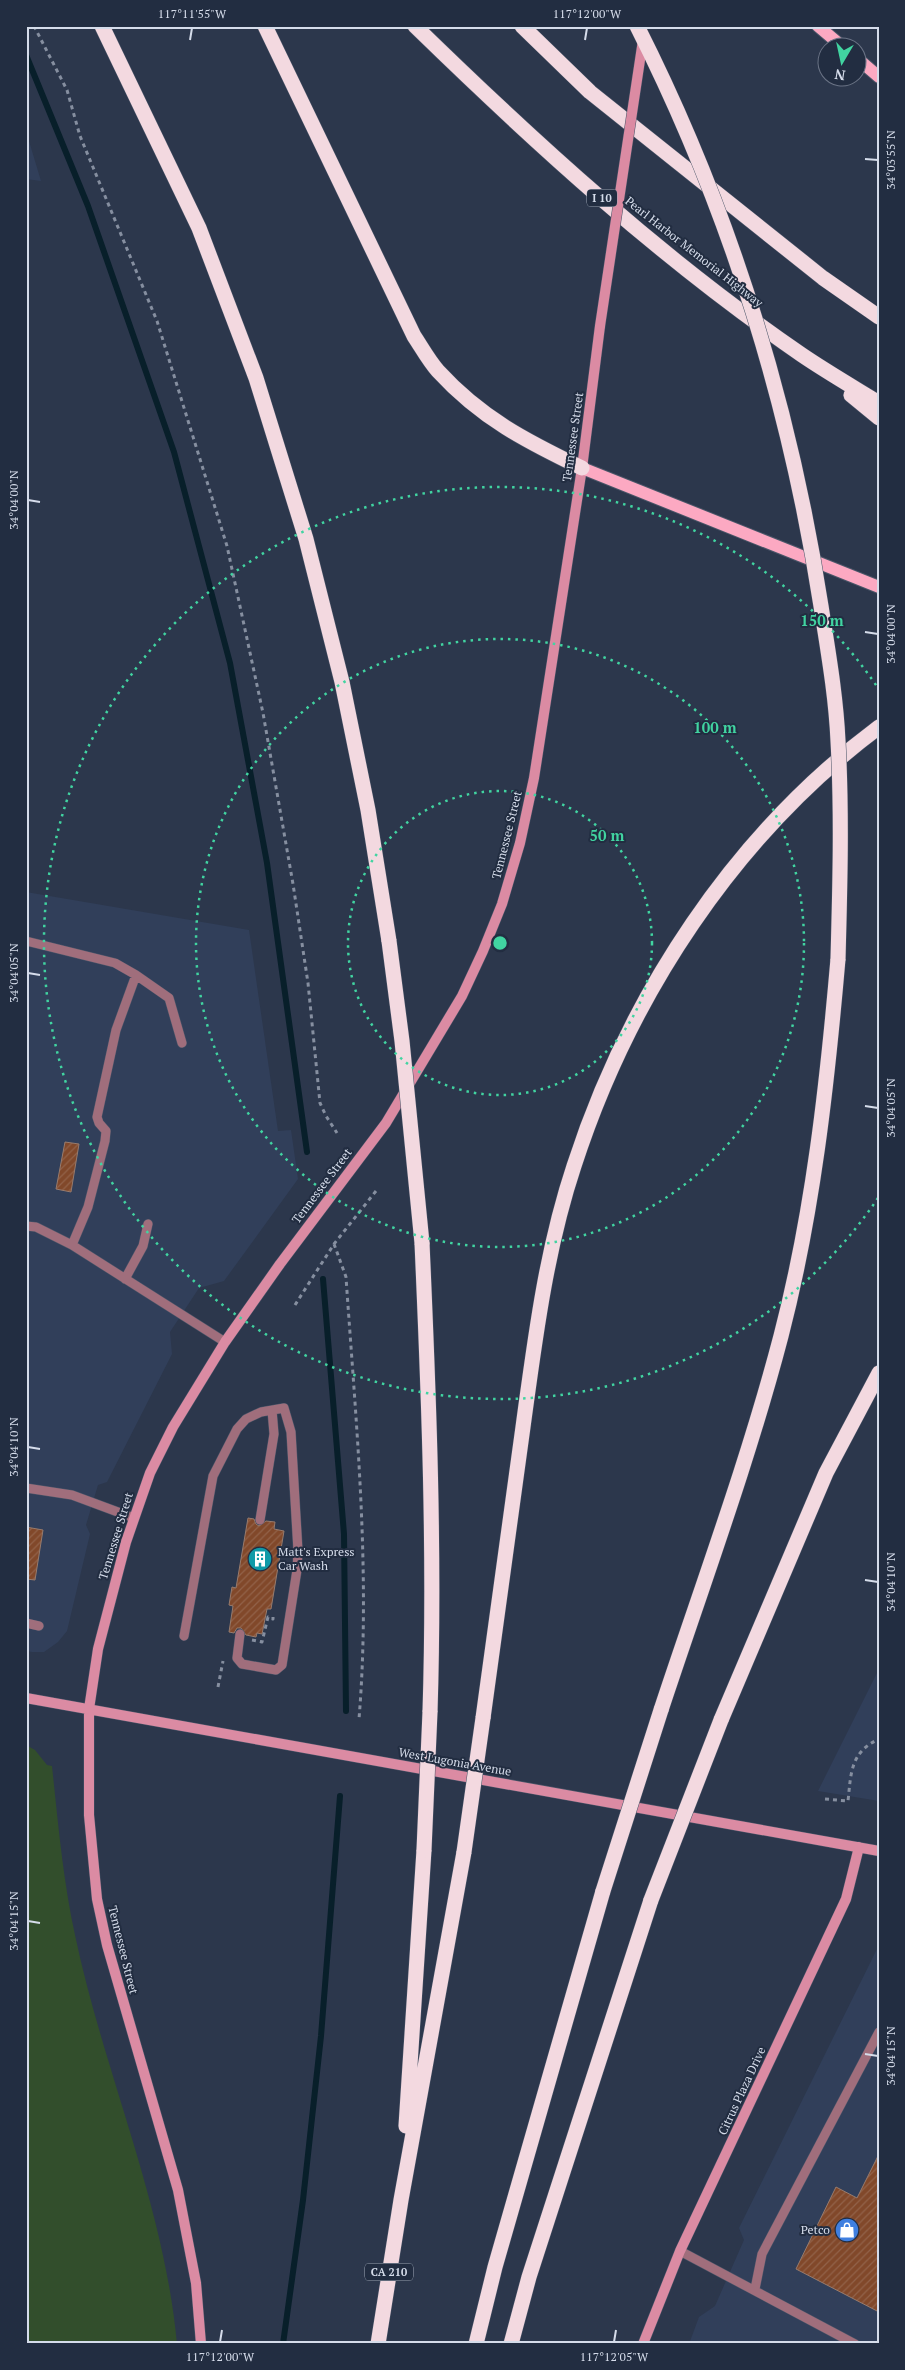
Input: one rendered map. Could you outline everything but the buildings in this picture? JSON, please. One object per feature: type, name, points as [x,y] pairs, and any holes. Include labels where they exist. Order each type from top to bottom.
[{"type":"highway","points":[[102,26],[199,228],[256,378],[294,501],[342,682],[368,810],[389,941],[402,1041],[422,1244],[432,1454],[434,1600],[424,1850],[401,2200]]},
{"type":"highway","points":[[265,26],[414,336],[437,370],[470,403],[514,434],[582,468]]},
{"type":"highway","name":"Pearl Harbor Memorial Highway","points":[[416,26],[567,170],[682,265],[802,355],[879,403]]},
{"type":"highway","points":[[522,26],[590,92],[823,278],[879,317]]},
{"type":"highway","points":[[476,2344],[495,2267],[602,1891],[745,1458],[781,1336],[802,1245],[816,1156],[829,1068],[838,959],[840,845],[838,739],[812,551],[790,444],[764,347],[725,230],[664,79],[637,26]]},
{"type":"highway","points":[[802,355],[879,418]]},
{"type":"highway","points":[[401,2200],[464,1852],[534,1348],[550,1258],[573,1168],[595,1107],[626,1037],[666,966],[707,904],[754,842],[808,786],[879,727]]},
{"type":"highway","points":[[511,2344],[529,2277],[652,1900],[721,1720],[826,1473],[879,1373]]},
{"type":"highway","name":"CA 210","points":[[378,2344],[401,2200]]},
{"type":"main road","name":"Tennessee Street","points":[[200,2344],[196,2283],[178,2190],[107,1945],[97,1899],[89,1815],[89,1708],[98,1649],[122,1555],[134,1518],[150,1473],[173,1427],[225,1342],[280,1264],[386,1123],[442,1030],[483,951],[502,904],[517,852],[534,778],[582,468],[600,326],[645,26]]},
{"type":"main road","points":[[818,26],[832,38]]},
{"type":"main road","points":[[868,68],[879,77]]},
{"type":"main road","points":[[582,468],[879,587]]},
{"type":"main road","name":"West Lugonia Avenue","points":[[26,1698],[879,1851]]},
{"type":"main road","name":"Citrus Plaza Drive","points":[[643,2344],[680,2251],[846,1899],[859,1847]]},
{"type":"lane","points":[[26,941],[115,962],[136,975],[168,998],[182,1043]]},
{"type":"lane","points":[[72,1245],[88,1207],[105,1141],[106,1131],[98,1123],[97,1117],[116,1030],[136,975]]},
{"type":"lane","points":[[125,1279],[143,1246],[148,1224]]},
{"type":"lane","points":[[26,1226],[36,1227],[72,1245],[225,1342]]},
{"type":"lane","points":[[184,1636],[213,1476],[237,1429],[246,1418],[261,1412],[284,1408],[291,1432],[298,1551],[297,1570],[282,1665],[276,1670],[242,1664],[237,1658],[240,1636]]},
{"type":"lane","points":[[260,1520],[274,1434],[272,1410]]},
{"type":"lane","points":[[26,1488],[72,1495],[134,1518]]},
{"type":"lane","points":[[26,1623],[39,1626]]},
{"type":"lane","points":[[755,2290],[762,2254],[879,2032]]},
{"type":"lane","points":[[680,2251],[855,2344]]},
{"type":"path","points":[[34,26],[67,90],[80,136],[157,321],[227,546],[263,713],[293,884],[308,983],[320,1103],[337,1133]]},
{"type":"path","points":[[296,1305],[334,1244],[376,1191]]},
{"type":"path","points":[[334,1244],[346,1277],[362,1499],[363,1634],[359,1719]]},
{"type":"path","points":[[240,1636],[262,1642],[268,1617],[273,1619],[274,1609]]},
{"type":"path","points":[[218,1687],[224,1653]]},
{"type":"path","points":[[825,1800],[848,1802],[852,1767],[862,1748],[879,1739]]},
{"type":"shaded area","points":[[26,131],[41,181],[26,179]]},
{"type":"shaded area","points":[[26,892],[249,930],[278,1131],[291,1130],[298,1179],[224,1281],[199,1288],[170,1332],[172,1354],[107,1482],[98,1485],[86,1525],[90,1534],[67,1631],[58,1642],[44,1652],[26,1651]]},
{"type":"shaded area","points":[[879,1669],[879,1801],[818,1791]]},
{"type":"shaded area","points":[[879,1945],[879,2344],[689,2344],[699,2317],[715,2306],[744,2240],[739,2228]]},
{"type":"green space","points":[[26,1745],[35,1750],[47,1765],[52,1766],[64,1872],[75,1935],[101,2037],[147,2189],[160,2240],[177,2344],[26,2344]]},
{"type":"waterway","points":[[26,55],[88,206],[174,452],[230,663],[267,863],[307,1152]]},
{"type":"waterway","points":[[323,1279],[344,1534],[346,1711]]},
{"type":"waterway","points":[[283,2344],[303,2200],[321,2036],[340,1796]]},
{"type":"place","name":"Matt's Express Car Wash","points":[[260,1559]]},
{"type":"place","name":"Petco","points":[[847,2230]]}]
